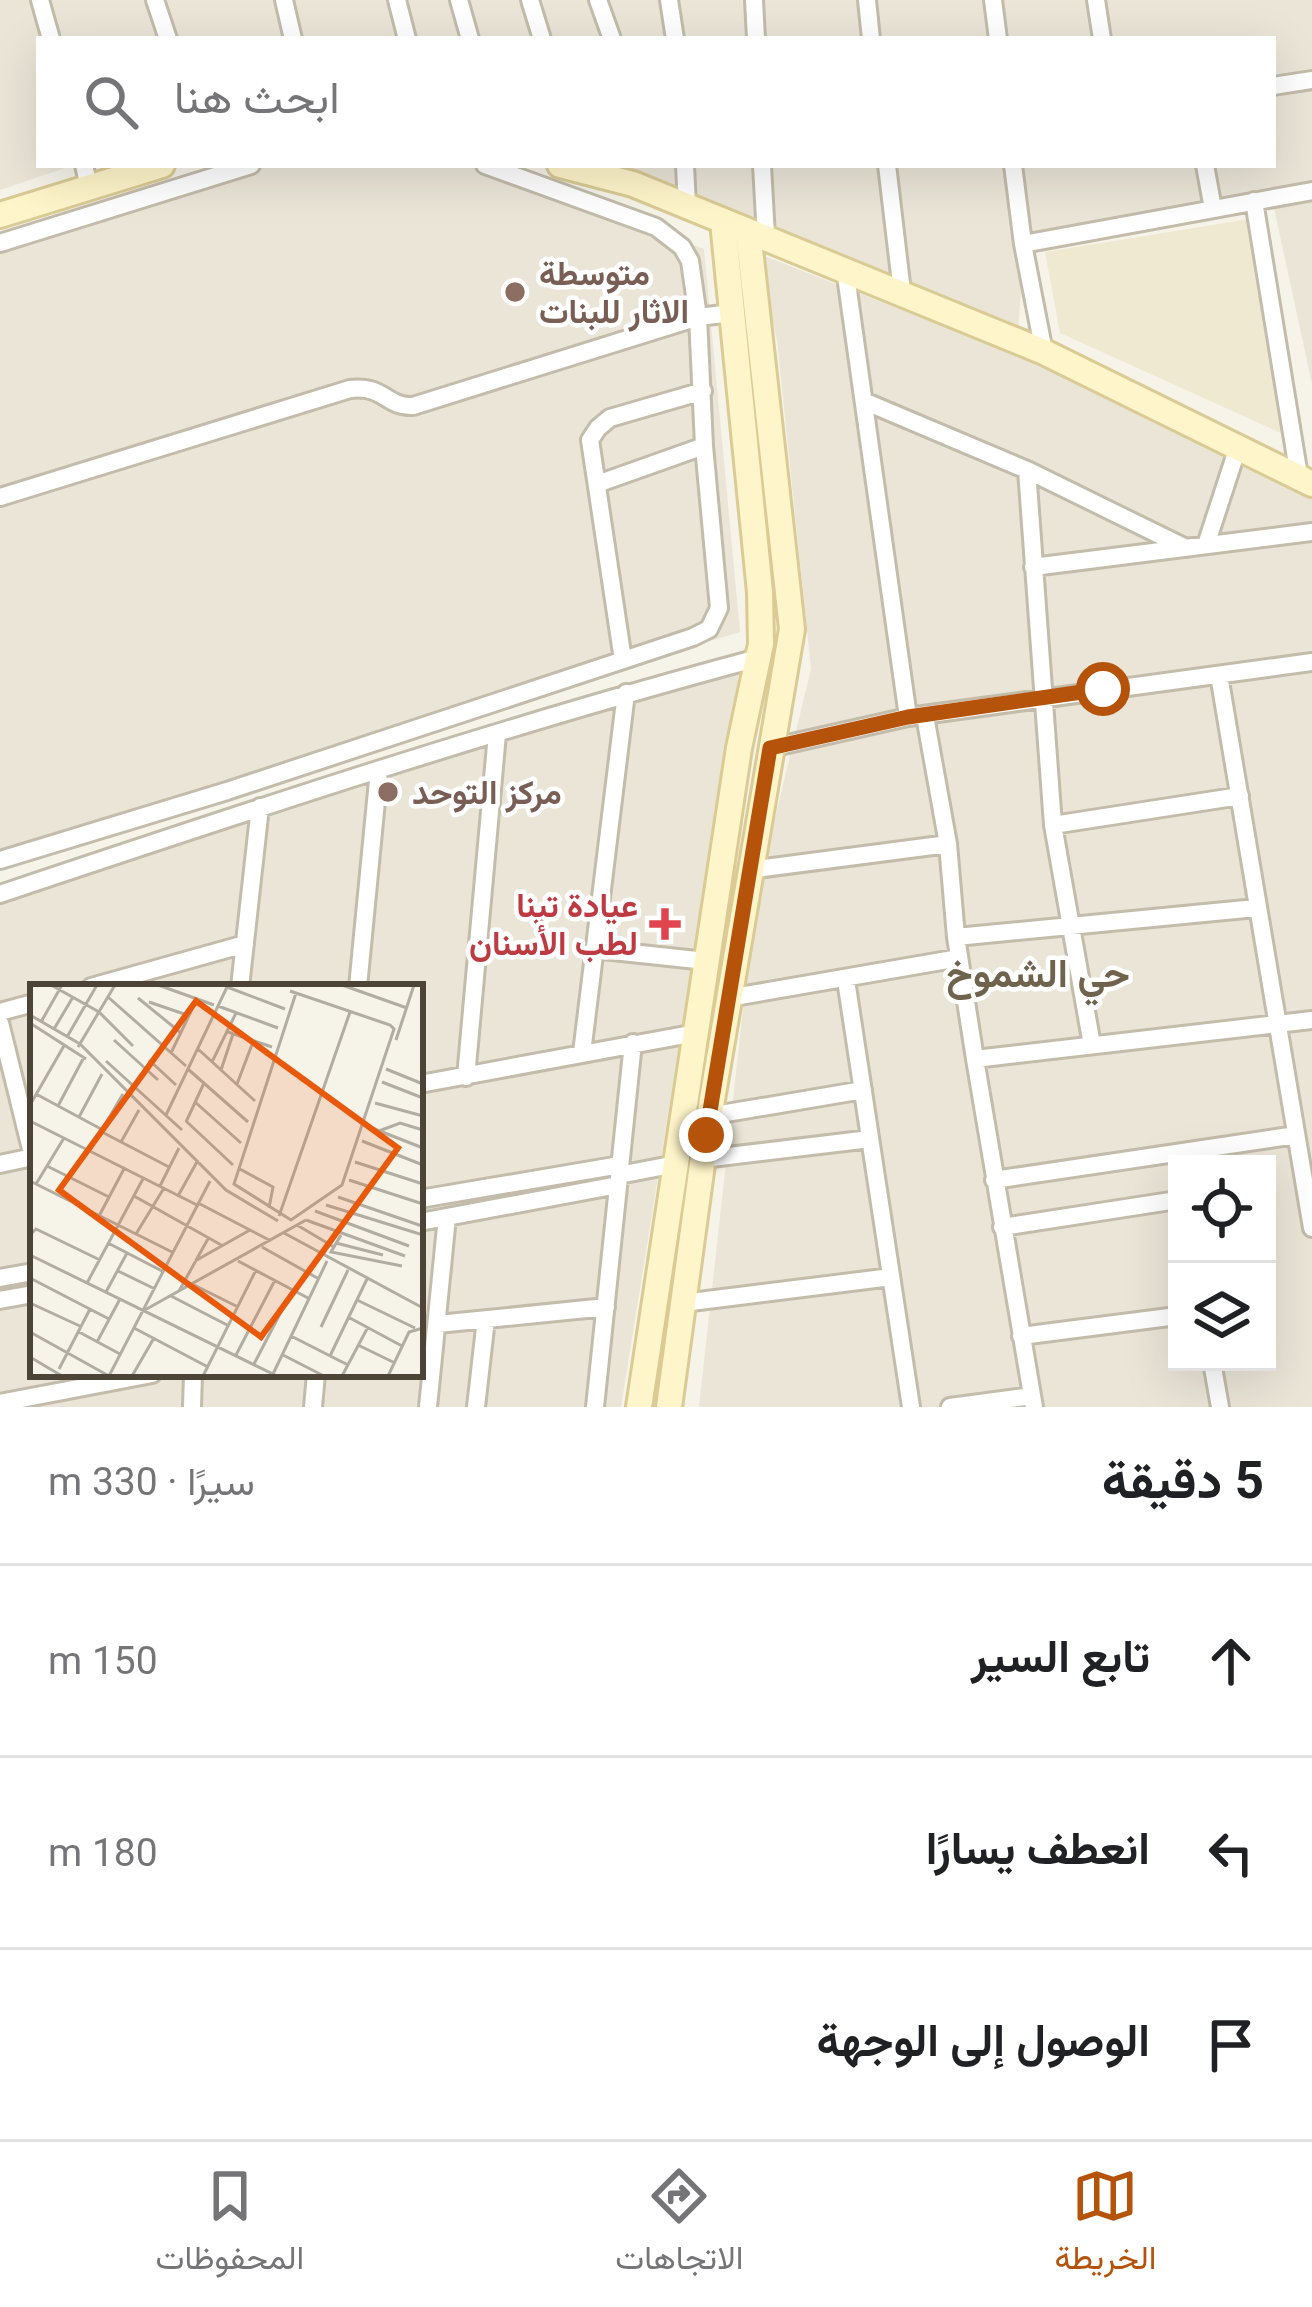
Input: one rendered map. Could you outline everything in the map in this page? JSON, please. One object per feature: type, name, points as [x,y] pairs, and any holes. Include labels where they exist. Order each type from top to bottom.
[{"type":"street","points":[[40,0],[50,36]]},
{"type":"street","points":[[155,0],[168,36]]},
{"type":"street","points":[[284,0],[292,36]]},
{"type":"street","points":[[397,0],[406,36]]},
{"type":"street","points":[[459,0],[469,36]]},
{"type":"street","points":[[530,0],[541,36]]},
{"type":"street","points":[[598,0],[611,36]]},
{"type":"street","points":[[669,0],[675,36]]},
{"type":"street","points":[[754,0],[756,36]]},
{"type":"street","points":[[867,0],[872,36]]},
{"type":"street","points":[[993,0],[998,36]]},
{"type":"street","points":[[1096,0],[1102,36]]},
{"type":"street","points":[[1276,86],[1312,80]]},
{"type":"street","points":[[1,209],[87,176],[142,168]]},
{"type":"street","points":[[0,243],[241,168]]},
{"type":"street","points":[[0,860],[622,661],[693,637],[716,620],[718,592],[690,261],[670,234],[492,168]]},
{"type":"street","points":[[583,168],[632,175],[687,207],[1044,352],[1305,480]]},
{"type":"street","points":[[685,168],[687,207]]},
{"type":"street","points":[[669,1407],[709,1116],[792,628],[757,234],[762,168]]},
{"type":"street","points":[[886,168],[902,292]]},
{"type":"street","points":[[1013,168],[1044,352]]},
{"type":"street","points":[[1206,168],[1213,209]]},
{"type":"street","points":[[1023,244],[1312,191]]},
{"type":"street","points":[[1254,201],[1305,480]]},
{"type":"street","points":[[639,1407],[762,622],[723,221]]},
{"type":"street","points":[[845,269],[916,716],[948,844],[959,958],[1033,1402],[950,1407]]},
{"type":"street","points":[[0,496],[350,389],[377,390],[394,403],[413,406],[698,316],[732,313]]},
{"type":"street","points":[[622,661],[590,440],[610,418],[703,391]]},
{"type":"street","points":[[866,402],[1196,546]]},
{"type":"street","points":[[597,484],[704,446]]},
{"type":"street","points":[[1196,546],[1238,447]]},
{"type":"street","points":[[1027,470],[1053,825],[1092,1045]]},
{"type":"street","points":[[1034,567],[1312,532]]},
{"type":"street","points":[[0,894],[626,693],[758,658]]},
{"type":"street","points":[[770,748],[916,716],[1312,662]]},
{"type":"street","points":[[1219,675],[1312,1228]]},
{"type":"street","points":[[581,1052],[626,693]]},
{"type":"street","points":[[466,1077],[497,734]]},
{"type":"street","points":[[358,984],[379,770]]},
{"type":"street","points":[[1053,825],[1240,796]]},
{"type":"street","points":[[240,984],[260,807]]},
{"type":"street","points":[[720,871],[948,844]]},
{"type":"street","points":[[956,937],[1256,908]]},
{"type":"street","points":[[102,984],[245,944]]},
{"type":"street","points":[[594,949],[706,961]]},
{"type":"street","points":[[728,998],[959,958]]},
{"type":"street","points":[[847,980],[911,1407]]},
{"type":"street","points":[[0,1012],[30,1004]]},
{"type":"street","points":[[975,1059],[1312,1020]]},
{"type":"street","points":[[0,1023],[30,1125]]},
{"type":"street","points":[[423,1084],[696,1033]]},
{"type":"street","points":[[596,1407],[633,1043]]},
{"type":"street","points":[[709,1116],[863,1090]]},
{"type":"street","points":[[1193,1155],[1296,1135]]},
{"type":"street","points":[[703,1159],[870,1139]]},
{"type":"street","points":[[0,1164],[30,1157]]},
{"type":"street","points":[[994,1180],[1168,1159]]},
{"type":"street","points":[[423,1221],[676,1164]]},
{"type":"street","points":[[423,1199],[619,1175]]},
{"type":"street","points":[[1002,1227],[1168,1201]]},
{"type":"street","points":[[428,1407],[447,1217]]},
{"type":"street","points":[[0,1278],[30,1273]]},
{"type":"street","points":[[683,1303],[891,1277]]},
{"type":"street","points":[[0,1300],[30,1295]]},
{"type":"street","points":[[438,1324],[606,1307]]},
{"type":"street","points":[[1021,1336],[1168,1317]]},
{"type":"street","points":[[476,1407],[486,1319]]},
{"type":"street","points":[[1214,1371],[1220,1407]]},
{"type":"street","points":[[0,1403],[136,1377]]},
{"type":"street","points":[[191,1407],[193,1377]]},
{"type":"street","points":[[313,1407],[316,1377]]},
{"type":"street","points":[[89,1386],[95,1407]]},
{"type":"shaded area","points":[[0,0],[1312,0],[1312,384],[1274,208],[1025,238],[1016,357],[1240,448],[1312,490],[1312,1407],[699,1407],[755,901],[811,669],[777,340],[757,253],[927,320],[570,168],[1276,168],[1276,36],[36,36],[36,168],[65,168],[0,190]]},
{"type":"shaded area","points":[[260,168],[485,168],[704,249],[740,632],[0,857],[0,248]]},
{"type":"shaded area","points":[[1250,219],[1285,435],[1060,333],[1045,252]]},
{"type":"shaded area","points":[[741,660],[621,1407],[0,1407],[0,893]]},
{"type":"place","name":"متوسطة الاثار للبنات","points":[[515,292]]},
{"type":"place","name":"مركز التوحد","points":[[388,792]]},
{"type":"place","name":"عيادة تينا لطب الأسنان","points":[[665,924]]},
{"type":"district","name":"حي الشموخ","points":[[1038,974]]},
{"type":"route","points":[[706,1135],[770,748],[908,717],[1103,689]]}]
